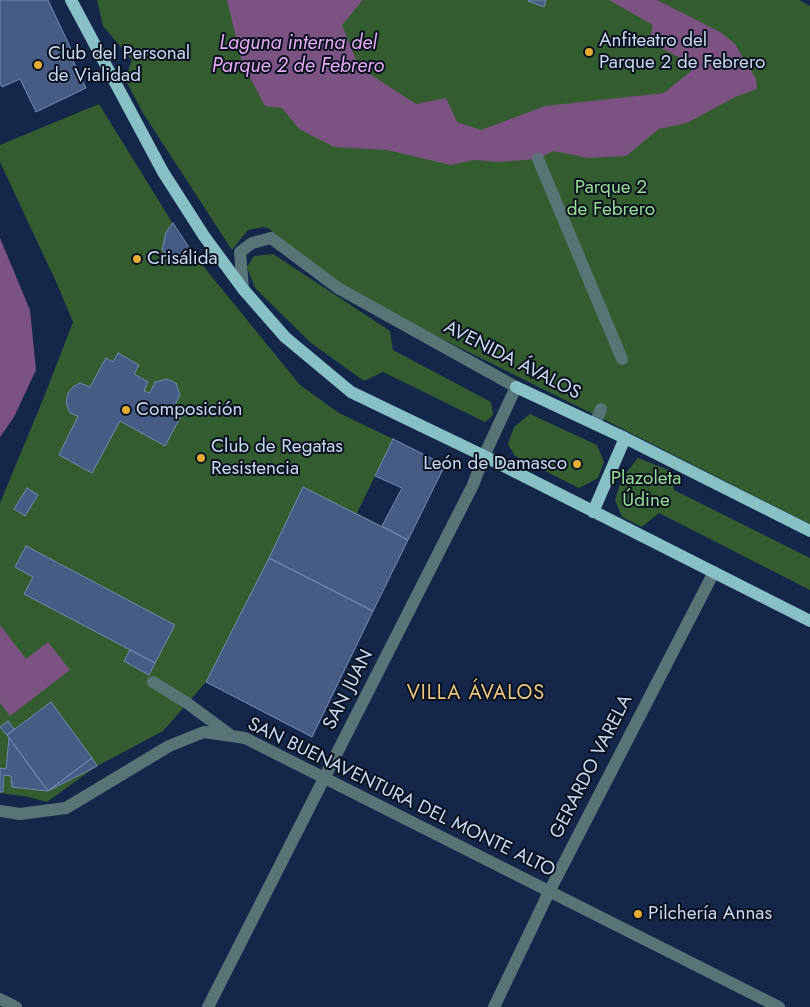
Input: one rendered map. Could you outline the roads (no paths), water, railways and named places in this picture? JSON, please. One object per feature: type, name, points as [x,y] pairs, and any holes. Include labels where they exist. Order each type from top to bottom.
[{"type":"main road","points":[[71,0],[163,172],[204,236],[243,289],[285,337],[351,392],[484,456],[810,621]]},
{"type":"main road","name":"AVENIDA ÁVALOS","points":[[516,387],[625,438],[810,531]]},
{"type":"main road","points":[[593,512],[625,438]]},
{"type":"street","points":[[538,159],[622,359]]},
{"type":"street","name":"AVENIDA ÁVALOS","points":[[243,289],[240,252],[252,243],[271,238],[338,288],[516,387]]},
{"type":"street","name":"SAN JUAN","points":[[208,1007],[469,494],[484,456],[516,387]]},
{"type":"street","points":[[595,424],[601,409]]},
{"type":"street","name":"GERARDO VARELA","points":[[494,1007],[549,892],[714,572]]},
{"type":"street","points":[[153,682],[187,703],[229,734]]},
{"type":"street","name":"SAN BUENAVENTURA DEL MONTE ALTO","points":[[0,812],[20,814],[66,808],[169,746],[204,732],[229,734],[244,738],[325,778],[779,1007]]},
{"type":"street","points":[[0,999],[16,1007]]},
{"type":"water","name":"Laguna interna del Parque 2 de Febrero","points":[[227,0],[363,0],[342,25],[359,67],[416,104],[446,98],[457,122],[481,130],[545,106],[664,93],[696,67],[649,41],[653,25],[609,0],[657,0],[722,33],[735,44],[756,79],[757,89],[735,97],[687,123],[659,129],[626,156],[588,158],[553,151],[538,159],[498,162],[474,160],[451,165],[387,150],[334,147],[299,129],[282,108],[265,106],[242,62]]},
{"type":"water","points":[[0,238],[30,310],[36,370],[14,417],[0,437]]},
{"type":"water","points":[[0,625],[26,659],[48,642],[70,670],[10,716],[0,703]]},
{"type":"place","name":"Anfiteatro del Parque 2 de Febrero","points":[[589,52]]},
{"type":"place","name":"Club del Personal de Vialidad","points":[[38,65]]},
{"type":"place","name":"Crisálida","points":[[137,259]]},
{"type":"place","name":"Composición","points":[[126,410]]},
{"type":"place","name":"Club de Regatas Resistencia","points":[[201,458]]},
{"type":"place","name":"León de Damasco","points":[[577,464]]},
{"type":"place","name":"Pilchería Annas","points":[[638,914]]},
{"type":"district","name":"VILLA ÁVALOS","points":[[476,694]]},
{"type":"park label","name":"Parque 2 de Febrero","points":[[611,199]]},
{"type":"park label","name":"Plazoleta Údine","points":[[646,490]]}]
